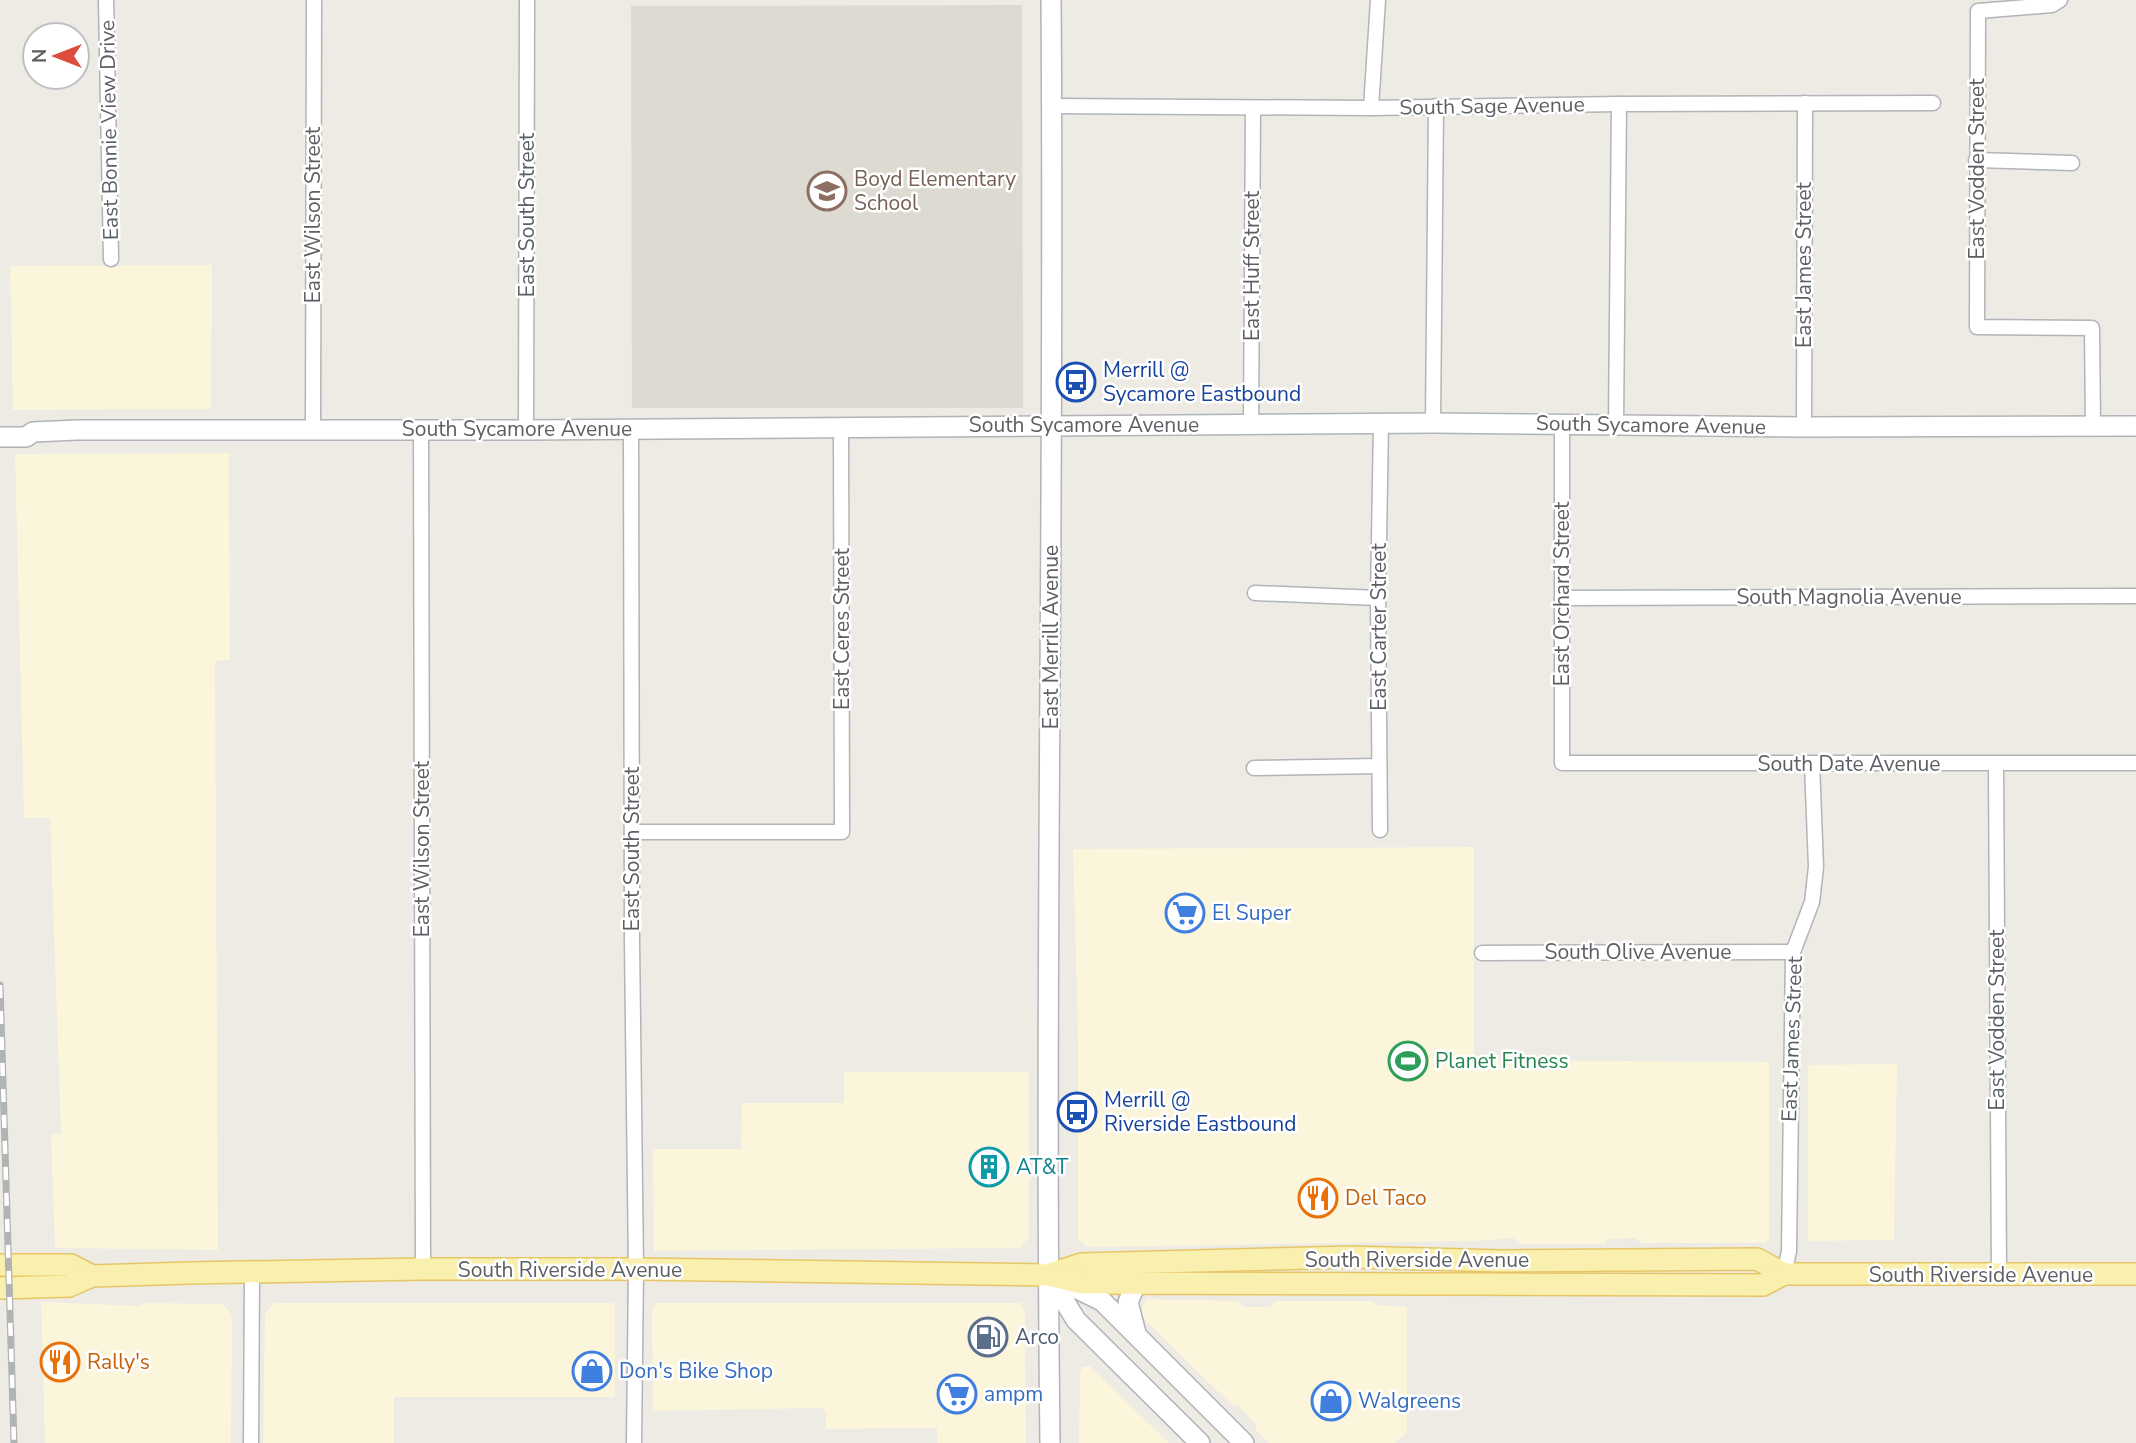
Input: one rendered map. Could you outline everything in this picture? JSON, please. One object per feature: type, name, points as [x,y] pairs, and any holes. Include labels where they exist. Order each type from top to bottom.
[{"type":"main road","name":"South Riverside Avenue","points":[[1048,1275],[1082,1264],[1352,1257],[1502,1261],[1757,1259],[1784,1274]]},
{"type":"main road","name":"South Riverside Avenue","points":[[0,1265],[71,1265],[92,1276]]},
{"type":"main road","name":"South Riverside Avenue","points":[[0,1288],[69,1286],[92,1276],[423,1269],[1048,1275],[1083,1283],[1136,1284],[1763,1284],[1784,1274],[2136,1274]]},
{"type":"street","name":"East Bonnie View Drive","points":[[106,0],[111,259]]},
{"type":"street","name":"East Wilson Street","points":[[313,429],[314,0]]},
{"type":"street","name":"East South Street","points":[[526,430],[527,0]]},
{"type":"street","name":"East Merrill Avenue","points":[[1050,1443],[1048,1275],[1051,0]]},
{"type":"street","points":[[1371,108],[1378,0]]},
{"type":"street","name":"East Vodden Street","points":[[2060,0],[2053,5],[1978,11],[1977,327],[2092,328],[2093,425]]},
{"type":"street","name":"East James Street","points":[[1804,427],[1805,103]]},
{"type":"street","name":"South Sage Avenue","points":[[1052,106],[1371,108],[1933,103]]},
{"type":"street","points":[[1616,425],[1619,104]]},
{"type":"street","points":[[1433,423],[1436,106]]},
{"type":"street","name":"East Huff Street","points":[[1251,424],[1252,108]]},
{"type":"street","points":[[1976,160],[2072,163]]},
{"type":"street","name":"South Sycamore Avenue","points":[[0,427],[25,428],[33,432],[1381,423],[1804,427],[2136,425]]},
{"type":"street","name":"East Carter Street","points":[[1380,830],[1378,598],[1381,423]]},
{"type":"street","name":"East Orchard Street","points":[[1562,424],[1562,763]]},
{"type":"street","name":"East Ceres Street","points":[[632,832],[842,832],[841,427]]},
{"type":"street","name":"East Wilson Street","points":[[421,429],[423,1269]]},
{"type":"street","name":"East South Street","points":[[631,429],[636,1269],[634,1443]]},
{"type":"street","name":"South Sycamore Avenue","points":[[0,437],[26,437],[33,432]]},
{"type":"street","points":[[1255,593],[1378,598]]},
{"type":"street","name":"South Magnolia Avenue","points":[[1562,597],[2136,596]]},
{"type":"street","name":"South Date Avenue","points":[[1562,763],[2136,763]]},
{"type":"street","name":"East James Street","points":[[1784,1274],[1789,1251],[1793,952],[1812,902],[1816,867],[1812,764]]},
{"type":"street","name":"East Vodden Street","points":[[1996,765],[1999,1275]]},
{"type":"street","points":[[1254,768],[1379,766]]},
{"type":"street","name":"South Olive Avenue","points":[[1482,953],[1793,952]]},
{"type":"street","points":[[251,1443],[252,1272]]},
{"type":"street","points":[[1048,1275],[1102,1301],[1244,1443]]},
{"type":"street","points":[[1048,1275],[1076,1320],[1200,1443]]},
{"type":"street","points":[[1136,1284],[1128,1302],[1138,1338]]},
{"type":"shaded area","name":"Boyd Elementary School","points":[[1022,5],[1023,408],[632,408],[631,6]]},
{"type":"shaded area","points":[[212,265],[211,409],[13,410],[10,266]]},
{"type":"shaded area","points":[[229,453],[230,660],[215,661],[218,1250],[55,1248],[51,1133],[61,1134],[50,818],[24,818],[15,454]]},
{"type":"shaded area","points":[[1474,847],[1474,1060],[1769,1062],[1769,1240],[1765,1243],[1643,1243],[1634,1238],[1609,1239],[1604,1244],[1522,1244],[1513,1238],[1477,1241],[1086,1247],[1078,1239],[1078,1036],[1073,849]]},
{"type":"shaded area","points":[[1897,1064],[1894,1240],[1808,1241],[1808,1065]]},
{"type":"shaded area","points":[[844,1072],[1029,1072],[1029,1237],[1020,1248],[654,1251],[653,1149],[741,1149],[742,1103],[844,1103]]},
{"type":"shaded area","points":[[1146,1299],[1238,1301],[1244,1307],[1271,1307],[1276,1301],[1371,1301],[1377,1305],[1407,1307],[1407,1432],[1395,1443],[1269,1443],[1238,1405],[1232,1405],[1139,1314]]},
{"type":"shaded area","points":[[41,1302],[139,1306],[144,1303],[223,1304],[230,1312],[232,1320],[231,1443],[45,1443]]},
{"type":"shaded area","points":[[274,1303],[612,1303],[615,1305],[615,1397],[394,1397],[394,1443],[263,1443],[265,1314]]},
{"type":"shaded area","points":[[656,1303],[1021,1303],[1025,1312],[1026,1443],[937,1443],[937,1428],[826,1429],[826,1411],[821,1408],[653,1411],[652,1309]]},
{"type":"shaded area","points":[[1090,1366],[1169,1443],[1079,1443],[1080,1374],[1082,1367]]},
{"type":"railway","points":[[0,985],[14,1443]]},
{"type":"place","name":"Boyd Elementary School","points":[[827,191]]},
{"type":"place","name":"Merrill @ Sycamore Eastbound","points":[[1076,382]]},
{"type":"place","name":"El Super","points":[[1185,913]]},
{"type":"place","name":"Planet Fitness","points":[[1408,1061]]},
{"type":"place","name":"Merrill @ Riverside Eastbound","points":[[1077,1112]]},
{"type":"place","name":"AT&T","points":[[989,1167]]},
{"type":"place","name":"Del Taco","points":[[1318,1198]]},
{"type":"place","name":"Arco","points":[[988,1337]]},
{"type":"place","name":"Rally's","points":[[60,1362]]},
{"type":"place","name":"Don's Bike Shop","points":[[592,1371]]},
{"type":"place","name":"ampm","points":[[957,1394]]},
{"type":"place","name":"Walgreens","points":[[1331,1401]]}]
